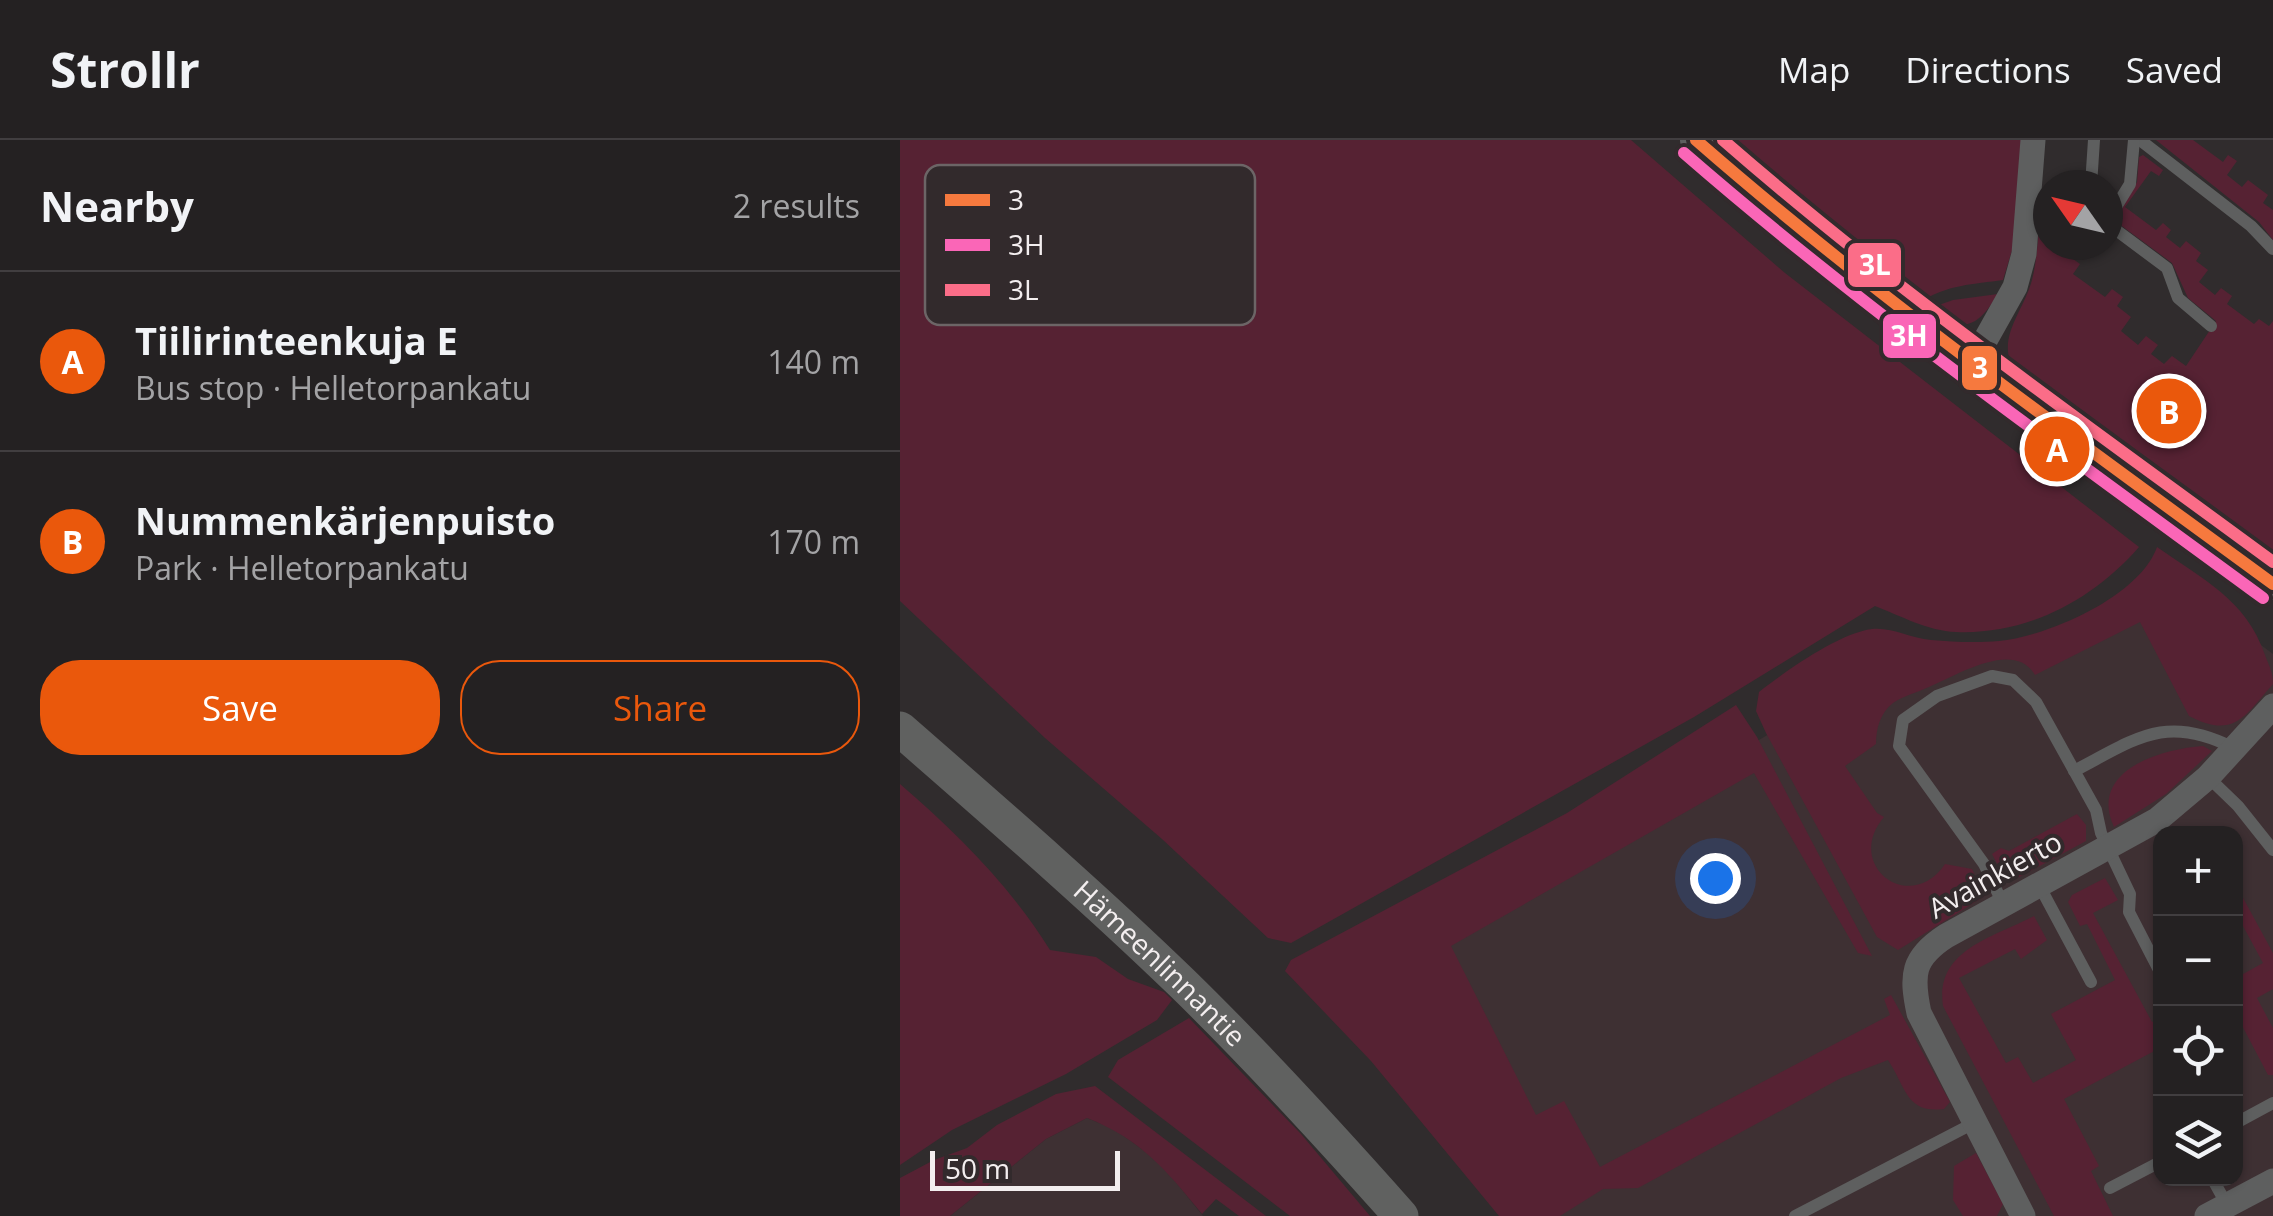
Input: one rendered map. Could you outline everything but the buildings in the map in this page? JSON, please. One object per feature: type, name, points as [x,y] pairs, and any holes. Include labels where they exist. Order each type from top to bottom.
[{"type":"main road","name":"Hämeenlinnantie","points":[[900,729],[1182,983],[1401,1216]]},
{"type":"street","points":[[1696,140],[1782,215],[1917,322],[2273,584]]},
{"type":"street","points":[[1973,362],[2015,288],[2024,254],[2033,140]]},
{"type":"street","name":"Avainkierto","points":[[2023,1216],[1918,1013],[1916,965],[1931,945],[2157,820],[2208,777],[2273,706]]},
{"type":"street","points":[[2217,1211],[2273,1181]]},
{"type":"lane","points":[[2092,170],[2094,140]]},
{"type":"lane","points":[[2123,196],[2130,184],[2137,140],[2251,226],[2273,249]]},
{"type":"lane","points":[[2123,234],[2167,268],[2178,298],[2211,326]]},
{"type":"lane","points":[[2003,904],[1984,864],[1898,746],[1903,720],[1937,696],[1992,676],[2013,680],[2036,702],[2096,810],[2101,833],[2130,894],[2129,912],[2153,958]]},
{"type":"lane","points":[[2074,771],[2148,732],[2186,730],[2236,749]]},
{"type":"lane","points":[[2208,777],[2238,806],[2273,850]]},
{"type":"lane","points":[[2038,884],[2091,982]]},
{"type":"lane","points":[[2243,1119],[2273,1103]]},
{"type":"lane","points":[[1794,1216],[1974,1123]]},
{"type":"lane","points":[[2110,1188],[2153,1166]]},
{"type":"lane","points":[[2213,1186],[2217,1211]]},
{"type":"shaded area","points":[[900,140],[1631,140],[1785,273],[2139,547],[2080,598],[2008,627],[1946,631],[1875,606],[1694,717],[1291,943],[1268,938],[1045,738],[900,601]]},
{"type":"shaded area","points":[[1720,140],[2021,140],[2014,244],[2003,280],[1950,289],[1921,302],[1832,235]]},
{"type":"shaded area","points":[[2156,140],[2193,140],[2223,162],[2228,155],[2237,161],[2227,175],[2242,187],[2248,180],[2268,195],[2263,203],[2273,210],[2273,240],[2259,222]]},
{"type":"shaded area","points":[[2143,155],[2163,170],[2159,176],[2151,171],[2125,207],[2156,230],[2163,223],[2171,230],[2166,237],[2180,248],[2186,241],[2201,253],[2196,261],[2208,270],[2199,282],[2215,295],[2221,288],[2232,296],[2227,304],[2254,324],[2259,319],[2269,326],[2273,321],[2273,565],[2192,497],[2149,471],[2018,376],[2011,363],[2009,339],[2028,292],[2035,260],[2074,260],[2080,264],[2073,274],[2105,297],[2112,289],[2123,297],[2117,306],[2131,317],[2121,331],[2138,345],[2146,336],[2158,345],[2151,354],[2164,364],[2172,356],[2186,366],[2216,321],[2188,298],[2172,263],[2123,227],[2123,207],[2137,182],[2139,157]]},
{"type":"shaded area","points":[[1998,294],[1971,323],[1955,323],[1933,312],[1936,306],[1953,300]]},
{"type":"shaded area","points":[[2078,457],[2257,591],[2247,596],[2071,465]]},
{"type":"shaded area","points":[[2157,547],[2221,592],[2246,619],[2257,636],[2273,684],[2246,714],[2228,725],[2205,723],[2189,716],[2140,622],[2035,675],[2026,665],[1999,660],[1893,703],[1880,722],[1876,744],[1845,766],[1877,813],[1884,817],[1873,835],[1871,852],[1876,867],[1900,885],[1931,879],[1945,864],[1972,869],[1985,896],[1898,950],[1877,937],[1766,733],[1756,711],[1759,692],[1829,645],[1872,629],[1965,642],[1999,641],[2042,631],[2113,597],[2147,565]]},
{"type":"shaded area","points":[[2150,596],[2245,633],[2273,654],[2273,1216],[1557,1216],[1421,935],[1908,654],[2052,646]]},
{"type":"shaded area","points":[[1736,705],[1757,737],[1872,956],[1858,953],[1754,773],[1451,946],[1536,1115],[1564,1101],[1600,1167],[1890,1015],[1884,999],[1891,995],[1950,1102],[1944,1109],[1914,1103],[1888,1060],[1841,1078],[1638,1188],[1603,1189],[1560,1216],[1499,1216],[1371,1061],[1285,971],[1291,960],[1567,813]]},
{"type":"shaded area","points":[[2203,746],[2212,751],[2166,794],[2114,827],[2109,808],[2111,791],[2119,778],[2149,758]]},
{"type":"shaded area","points":[[900,784],[981,861],[1050,950],[1096,957],[1128,979],[1164,992],[1172,1000],[1157,1020],[1066,1074],[952,1130],[900,1165]]},
{"type":"shaded area","points":[[2077,814],[2086,825],[2086,841],[2012,881],[2004,877],[1992,854],[2001,848],[2009,851]]},
{"type":"shaded area","points":[[2105,878],[2118,900],[2093,913],[2153,1022],[2153,1052],[2064,1099],[2099,1166],[2091,1171],[2113,1216],[2054,1216],[1943,1006],[1943,987],[1957,959],[1985,939],[2034,916],[2047,940],[2021,959],[2015,949],[1959,978],[2006,1063],[2018,1057],[2033,1083],[2076,1060],[2051,1014],[2115,980],[2087,924],[2080,926],[2068,902],[2072,895]]},
{"type":"shaded area","points":[[2243,898],[2273,953],[2273,989],[2257,998],[2273,1028],[2273,1075],[2268,1075],[2243,1027],[2243,974],[2263,963],[2243,926]]},
{"type":"shaded area","points":[[1189,1018],[1301,1134],[1370,1216],[1290,1216],[1108,1077],[1118,1060]]},
{"type":"shaded area","points":[[1095,1086],[1266,1216],[1239,1216],[1216,1199],[1202,1214],[1138,1146],[1087,1118],[1046,1139],[950,1216],[900,1216],[900,1178],[967,1148],[997,1125],[1056,1094]]},
{"type":"shaded area","points":[[1087,1118],[1114,1129],[1160,1162],[1203,1216],[950,1216],[1046,1139]]},
{"type":"shaded area","points":[[1976,1153],[2003,1204],[1997,1216],[1963,1216],[1953,1200],[1954,1166]]},
{"type":"transit line","name":"3","points":[[1696,140],[1907,313],[2273,584]]},
{"type":"transit line","name":"3L","points":[[1723,140],[1924,304],[2273,562]]},
{"type":"transit line","name":"3H","points":[[1684,153],[1896,326],[2263,598]]},
{"type":"place","name":"Nummenkärjenpuisto","points":[[2169,411]]},
{"type":"place","name":"Tiilirinteenkuja E","points":[[2057,449]]}]
